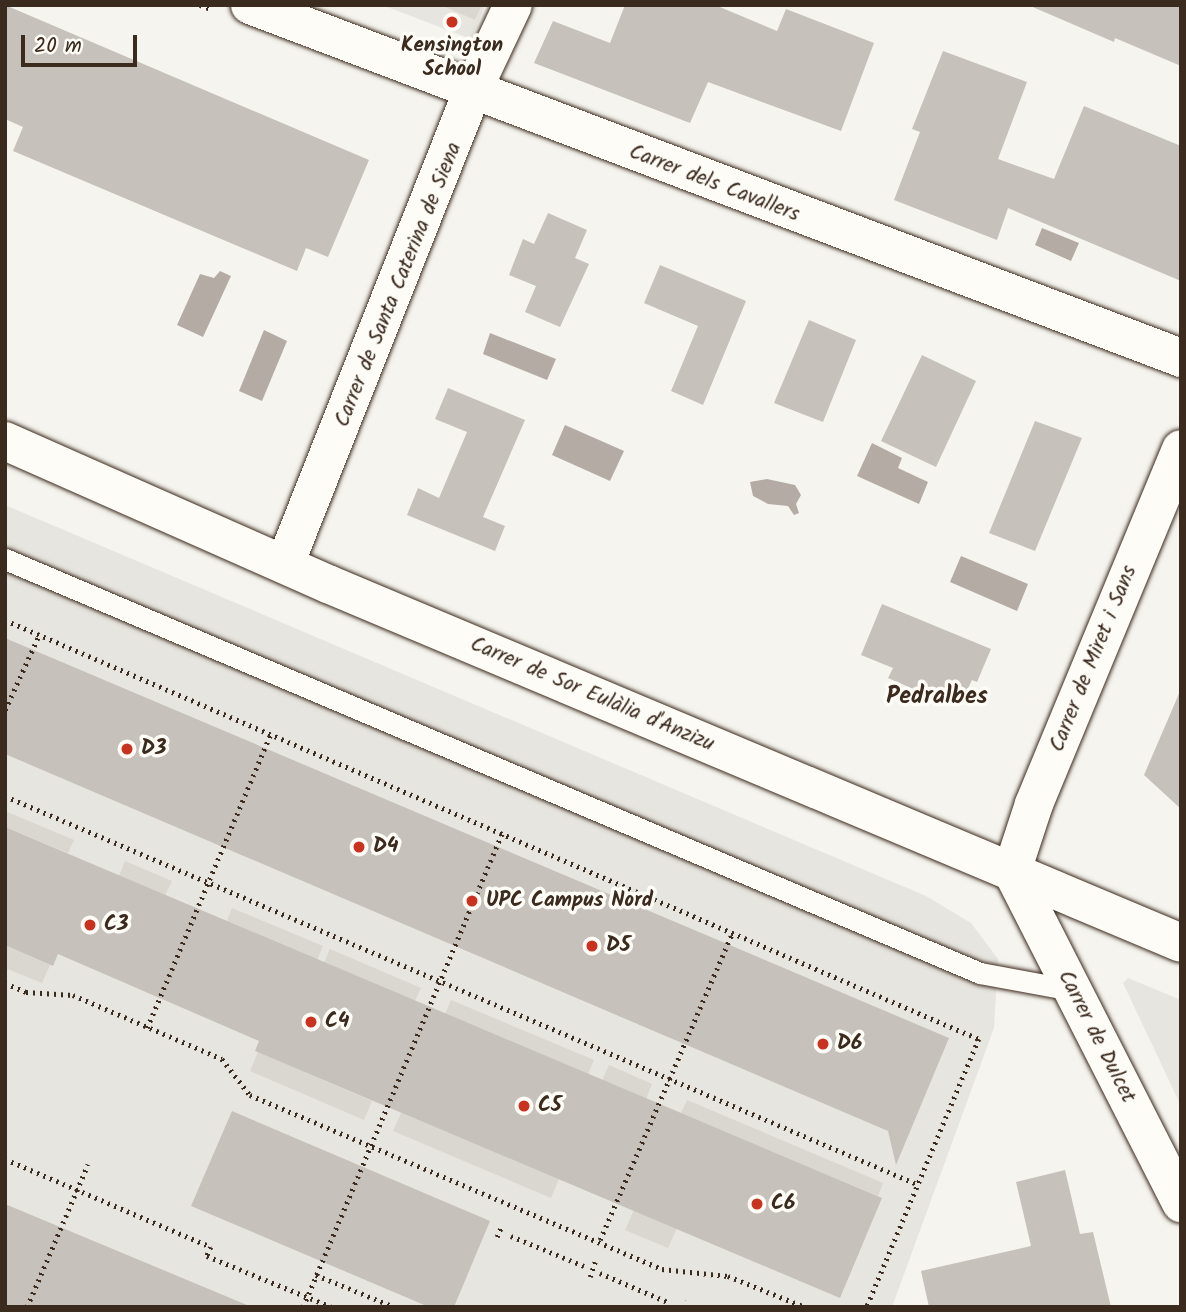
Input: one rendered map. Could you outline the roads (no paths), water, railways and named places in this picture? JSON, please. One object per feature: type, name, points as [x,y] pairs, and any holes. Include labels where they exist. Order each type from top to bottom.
[{"type":"street","name":"Carrer dels Cavallers","points":[[250,5],[472,92],[1181,358]]},
{"type":"street","name":"Carrer de Santa Caterina de Siena","points":[[285,564],[472,92],[513,5]]},
{"type":"street","name":"Carrer de Sor Eulàlia d'Anzizu","points":[[5,441],[285,564],[1181,943]]},
{"type":"street","name":"Carrer de Miret i Sans","points":[[1012,871],[1034,804],[1181,449]]},
{"type":"street","name":"Carrer de Dulcet","points":[[1012,871],[1181,1203]]},
{"type":"lane","points":[[5,559],[980,973],[1072,990]]},
{"type":"place","name":"Kensington School","points":[[452,22]]},
{"type":"place","name":"D3","points":[[127,749]]},
{"type":"place","name":"D4","points":[[359,847]]},
{"type":"place","name":"UPC Campus Nord","points":[[472,901]]},
{"type":"place","name":"C3","points":[[90,925]]},
{"type":"place","name":"D5","points":[[592,946]]},
{"type":"place","name":"C4","points":[[311,1022]]},
{"type":"place","name":"D6","points":[[823,1044]]},
{"type":"place","name":"C5","points":[[524,1106]]},
{"type":"place","name":"C6","points":[[757,1204]]},
{"type":"district","name":"Pedralbes","points":[[937,697]]}]
